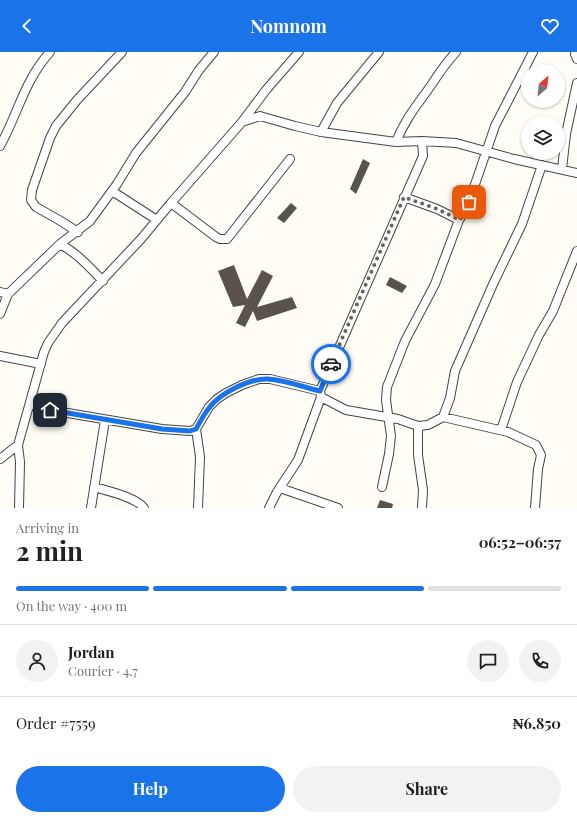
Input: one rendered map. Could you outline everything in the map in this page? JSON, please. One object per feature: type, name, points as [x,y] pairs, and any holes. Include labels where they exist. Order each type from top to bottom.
[{"type":"street","points":[[0,146],[7,133],[27,84],[50,52]]},
{"type":"street","points":[[78,232],[36,207],[31,200],[32,190],[50,138],[56,126],[77,100],[122,52]]},
{"type":"street","points":[[0,314],[4,293],[60,244],[90,222],[136,153],[185,92],[199,70],[214,52]]},
{"type":"street","points":[[19,508],[20,462],[18,445],[48,342],[62,323],[141,239],[242,122],[299,52]]},
{"type":"street","points":[[321,132],[337,103],[378,52]]},
{"type":"street","points":[[396,142],[411,111],[443,67],[456,52]]},
{"type":"street","points":[[382,486],[389,454],[391,436],[386,391],[389,380],[404,341],[435,284],[460,220],[469,202],[495,126],[533,52]]},
{"type":"street","points":[[576,52],[575,54],[577,59]]},
{"type":"street","points":[[562,169],[566,134],[573,119],[577,83]]},
{"type":"street","points":[[254,106],[260,116]]},
{"type":"street","points":[[242,122],[260,116],[321,132],[396,142],[422,141],[456,143],[577,173]]},
{"type":"street","points":[[269,508],[298,460],[320,394],[423,156],[422,141]]},
{"type":"street","points":[[171,203],[216,237],[220,239],[227,239],[290,159]]},
{"type":"street","points":[[443,417],[450,398],[455,371],[522,224],[542,165]]},
{"type":"street","points":[[112,191],[157,220]]},
{"type":"street","points":[[404,197],[437,209],[460,220]]},
{"type":"street","points":[[60,244],[84,261],[103,281]]},
{"type":"street","points":[[501,430],[516,382],[539,335],[553,311],[577,251]]},
{"type":"street","points":[[0,356],[41,364]]},
{"type":"street","points":[[198,508],[200,457],[196,429],[209,407],[217,399],[242,385],[259,379],[270,379],[320,394],[346,410],[388,417],[418,426],[428,425],[443,417],[501,430],[530,442],[536,445],[541,455],[538,469],[535,508]]},
{"type":"street","points":[[30,404],[50,410],[162,429],[190,431],[196,429]]},
{"type":"street","points":[[91,508],[105,420]]},
{"type":"street","points":[[418,426],[418,455],[423,490],[422,508]]},
{"type":"street","points":[[0,459],[18,445]]},
{"type":"street","points":[[94,487],[132,500],[141,504],[144,508]]},
{"type":"street","points":[[280,488],[338,508]]},
{"type":"building","points":[[363,159],[370,163],[356,194],[350,189]]},
{"type":"building","points":[[291,203],[297,208],[284,223],[277,218]]},
{"type":"building","points":[[234,265],[247,299],[262,270],[273,276],[257,307],[292,297],[297,308],[257,321],[253,311],[245,327],[236,323],[245,305],[233,307],[218,271]]},
{"type":"building","points":[[390,277],[407,286],[402,293],[386,285]]},
{"type":"building","points":[[380,500],[393,504],[392,508],[377,508]]},
{"type":"way so far","points":[[331,364],[404,197],[437,209],[460,220],[469,202]]},
{"type":"route","points":[[50,410],[162,429],[190,431],[196,429],[209,407],[217,399],[242,385],[259,379],[270,379],[320,391],[331,364]]}]
